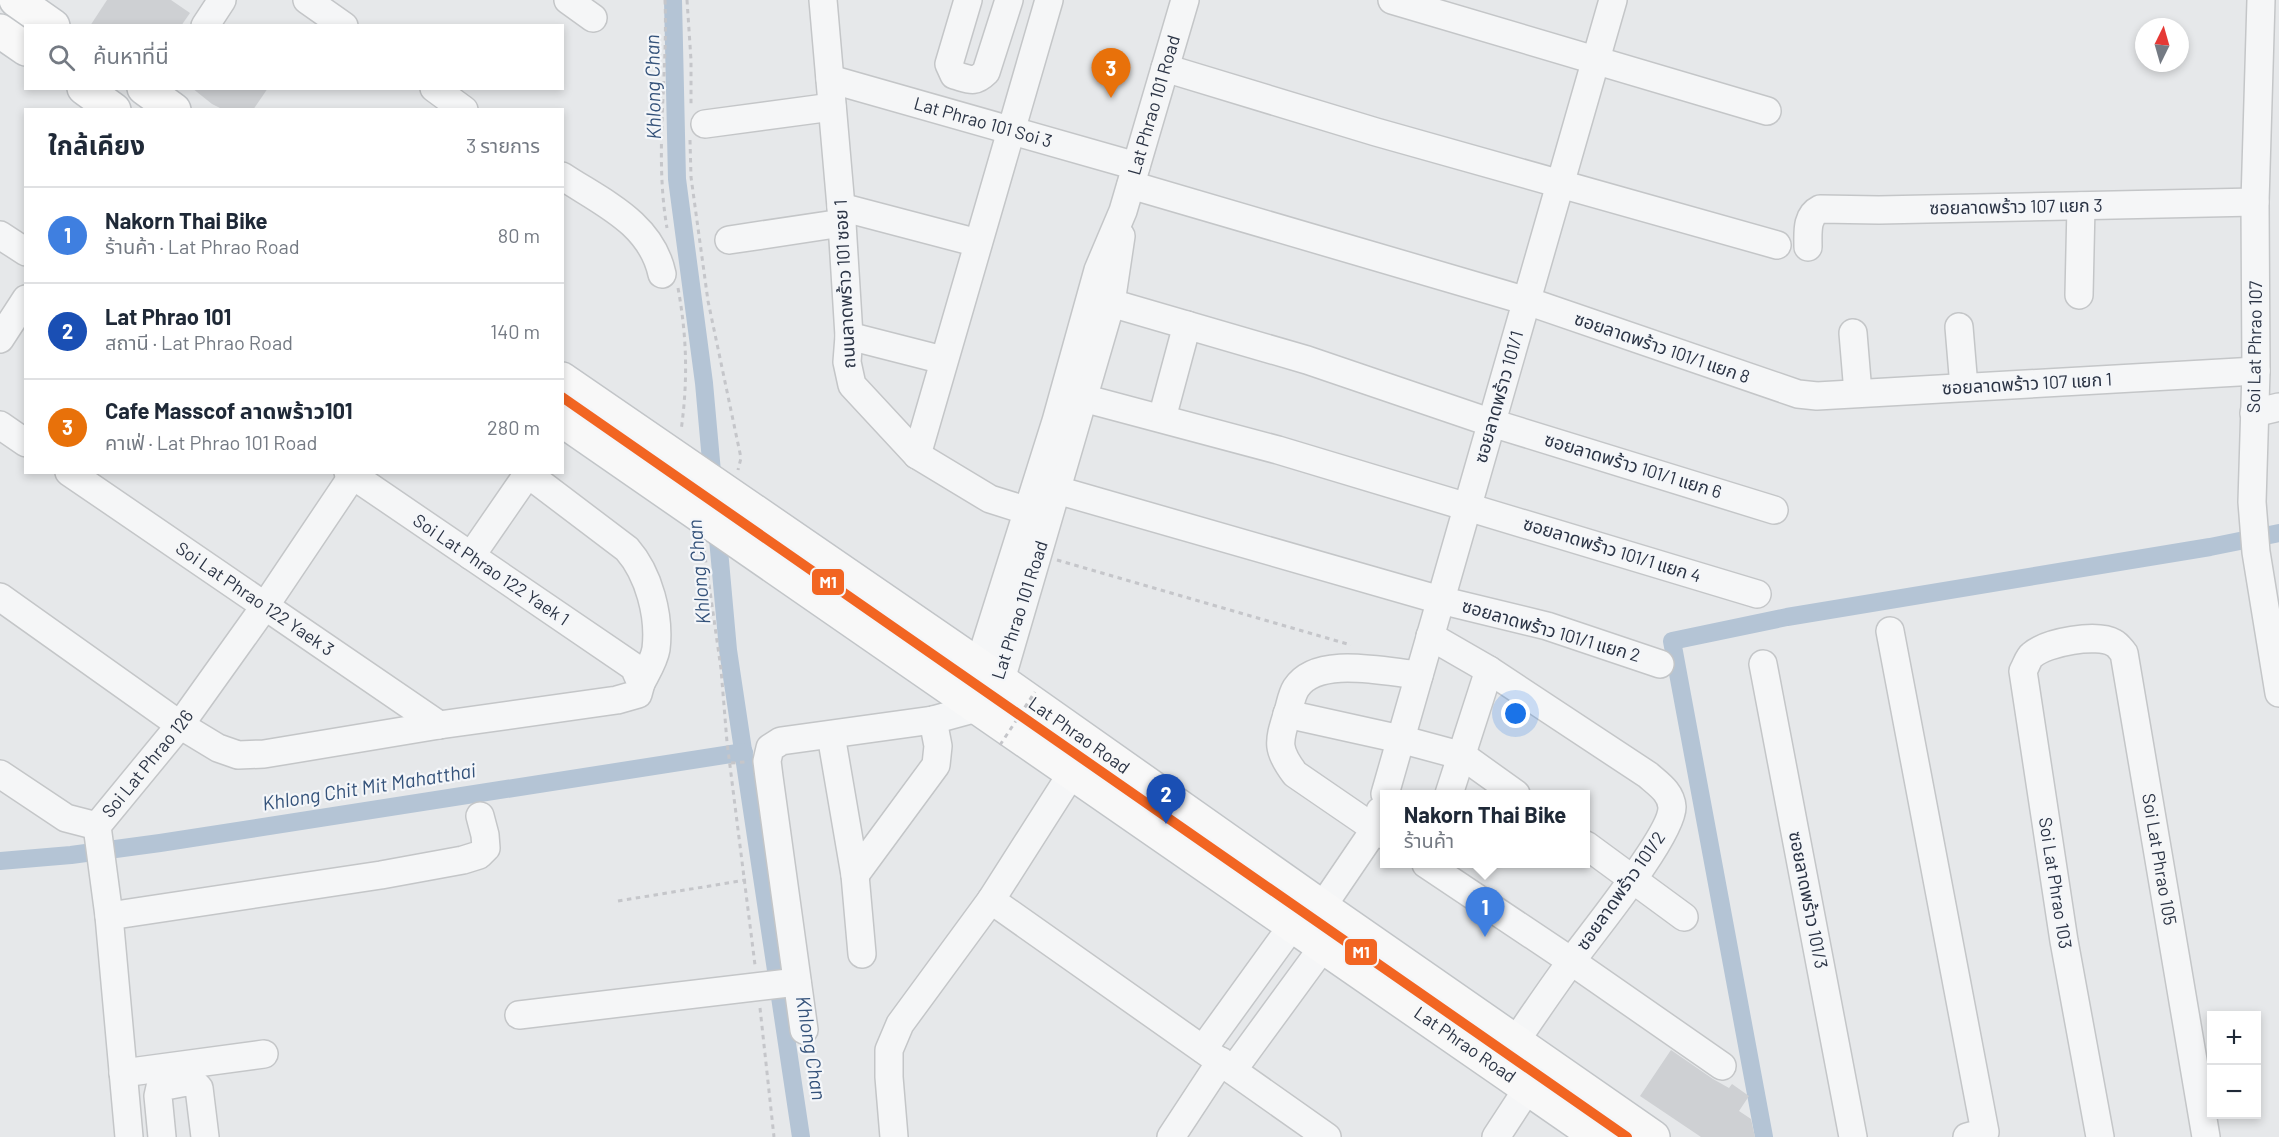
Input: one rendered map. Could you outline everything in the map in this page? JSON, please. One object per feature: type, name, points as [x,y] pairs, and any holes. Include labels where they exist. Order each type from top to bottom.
[{"type":"main road","points":[[16,0],[50,24]]},
{"type":"main road","points":[[0,31],[24,48]]},
{"type":"main road","points":[[87,90],[111,108]]},
{"type":"main road","name":"Lat Phrao Road","points":[[564,380],[977,672],[1322,907],[1653,1137]]},
{"type":"main road","name":"Lat Phrao Road","points":[[564,422],[1598,1137]]},
{"type":"street","points":[[206,24],[222,0]]},
{"type":"street","points":[[307,0],[341,24]]},
{"type":"street","points":[[568,0],[594,18]]},
{"type":"street","name":"ถนนลาดพร้าว 101 ซอย 1","points":[[823,0],[842,215],[849,336],[847,362],[852,385],[917,455],[990,499],[1028,511]]},
{"type":"street","points":[[968,0],[949,64],[954,75],[974,80],[979,79],[986,72],[1009,0]]},
{"type":"street","points":[[917,455],[1049,0]]},
{"type":"street","name":"Lat Phrao 101 Road","points":[[977,708],[977,672],[1056,421],[1098,270],[1123,211],[1185,0]]},
{"type":"street","name":"ซอยลาดพร้าว 101/1","points":[[1385,790],[1613,0]]},
{"type":"street","name":"Soi Lat Phrao 107","points":[[2261,0],[2255,202],[2256,370],[2266,410],[2252,502],[2256,552],[2279,693]]},
{"type":"street","points":[[1397,1],[1767,111]]},
{"type":"street","points":[[1165,68],[1376,132],[1777,245]]},
{"type":"street","name":"Lat Phrao 101 Soi 3","points":[[830,79],[1011,131],[1341,247]]},
{"type":"street","points":[[437,90],[462,108]]},
{"type":"street","points":[[695,123],[832,107]]},
{"type":"street","points":[[564,177],[634,223],[655,249],[670,280]]},
{"type":"street","name":"ซอยลาดพร้าว 107 แยก 3","points":[[1808,246],[1809,219],[1814,212],[1821,209],[1879,210],[2255,202]]},
{"type":"street","points":[[2079,295],[2081,206]]},
{"type":"street","name":"Lat Phrao 101 Road","points":[[977,672],[1038,555],[1111,303],[1123,211]]},
{"type":"street","points":[[729,240],[842,215],[978,243]]},
{"type":"street","points":[[0,235],[24,251]]},
{"type":"street","name":"ซอยลาดพร้าว 101/1 แยก 8","points":[[1341,247],[1527,301],[1798,394]]},
{"type":"street","points":[[0,339],[24,302]]},
{"type":"street","name":"ซอยลาดพร้าว 101/1 แยก 6","points":[[1111,303],[1306,360],[1492,423],[1774,510]]},
{"type":"street","points":[[1162,418],[1187,325]]},
{"type":"street","points":[[1959,327],[1964,387]]},
{"type":"street","points":[[1853,333],[1858,393]]},
{"type":"street","points":[[849,336],[943,360]]},
{"type":"street","name":"ซอยลาดพร้าว 107 แยก 1","points":[[1798,394],[1817,396],[2256,370]]},
{"type":"street","name":"ซอยลาดพร้าว 101/1 แยก 4","points":[[1083,398],[1278,450],[1757,594]]},
{"type":"street","points":[[0,425],[24,441]]},
{"type":"street","name":"Soi Lat Phrao 122 Yaek 3","points":[[72,474],[439,725]]},
{"type":"street","name":"Soi Lat Phrao 126","points":[[99,838],[265,606],[352,474]]},
{"type":"street","name":"Soi Lat Phrao 122 Yaek 1","points":[[352,474],[638,675]]},
{"type":"street","points":[[471,556],[528,474]]},
{"type":"street","points":[[0,597],[180,725],[218,748],[238,755],[264,754],[439,725],[617,700],[638,694],[638,675],[656,650],[656,631],[652,601],[636,559],[627,549],[530,474]]},
{"type":"street","name":"ซอยลาดพร้าว 101/1 แยก 2","points":[[1057,490],[1440,600],[1547,626],[1660,663]]},
{"type":"street","points":[[1890,631],[1985,1132],[1968,1137]]},
{"type":"street","name":"ซอยลาดพร้าว 101/2","points":[[1430,636],[1489,670],[1648,775],[1666,791],[1672,806],[1671,820],[1633,879],[1571,961],[1515,1042]]},
{"type":"street","name":"Soi Lat Phrao 105","points":[[2055,644],[2104,639],[2115,643],[2124,653],[2206,1137]]},
{"type":"street","name":"Soi Lat Phrao 103","points":[[2055,644],[2031,655],[2023,671],[2024,687],[2064,941],[2100,1137]]},
{"type":"street","name":"ซอยลาดพร้าว 101/3","points":[[1763,664],[1852,1137]]},
{"type":"street","points":[[1380,832],[1295,774],[1279,748],[1280,736],[1295,689],[1307,676],[1320,670],[1334,667],[1419,675]]},
{"type":"street","points":[[1451,790],[1489,670]]},
{"type":"street","points":[[804,1030],[795,982],[767,761],[770,748],[781,741],[933,720],[977,708]]},
{"type":"street","points":[[1287,714],[1400,739],[1463,756],[1509,790]]},
{"type":"street","points":[[855,875],[936,765],[938,746],[933,720]]},
{"type":"street","points":[[831,735],[855,875],[862,954]]},
{"type":"street","points":[[896,1136],[888,1077],[889,1050],[896,1032],[991,900],[1072,773]]},
{"type":"street","points":[[0,774],[99,838],[109,916],[129,1137]]},
{"type":"street","points":[[109,916],[381,875],[463,860],[479,855],[486,848],[480,816]]},
{"type":"street","name":"ซอยลาดพร้าว 101/1","points":[[1322,907],[1380,832]]},
{"type":"street","points":[[1590,848],[1684,917]]},
{"type":"street","points":[[1432,868],[1722,1066]]},
{"type":"street","points":[[991,900],[1324,1136]]},
{"type":"street","points":[[1171,1137],[1219,1060],[1292,926]]},
{"type":"street","points":[[1219,1060],[1323,947]]},
{"type":"street","points":[[519,1015],[795,982]]},
{"type":"street","points":[[123,1073],[264,1054]]},
{"type":"street","points":[[162,1137],[158,1096],[160,1087],[192,1081],[199,1088],[205,1137]]},
{"type":"street","points":[[1496,1137],[1528,1088]]},
{"type":"path","points":[[665,0],[662,113],[664,212],[668,233]]},
{"type":"path","points":[[670,280],[683,320],[687,391],[710,482],[740,467],[741,458],[708,301],[691,177],[695,123],[687,0]]},
{"type":"path","points":[[701,517],[721,669],[727,742],[732,763],[757,988],[764,1028],[774,1137]]},
{"type":"path","points":[[1038,555],[1354,646]]},
{"type":"path","points":[[977,672],[1018,718]]},
{"type":"path","points":[[1000,745],[1035,693]]},
{"type":"path","points":[[618,901],[746,880]]},
{"type":"building","points":[[107,0],[171,0],[190,13],[182,24],[91,24]]},
{"type":"building","points":[[194,90],[267,90],[254,108],[220,108]]},
{"type":"building","points":[[1671,1050],[1713,1079],[1729,1088],[1732,1084],[1749,1096],[1739,1111],[1751,1119],[1755,1137],[1701,1137],[1640,1096]]},
{"type":"waterway","name":"Khlong Chan","points":[[673,0],[677,179],[704,383],[728,650],[801,1137]]},
{"type":"waterway","points":[[1764,1137],[1672,641],[1787,617],[2210,547],[2279,533]]},
{"type":"waterway","name":"Khlong Chit Mit Mahatthai","points":[[0,861],[71,855],[160,843],[744,752]]},
{"type":"transit line","name":"M1","points":[[564,398],[1627,1137]]},
{"type":"place","name":"Cafe Masscof ลาดพร้าว101","points":[[1111,98]]},
{"type":"place","name":"Lat Phrao 101","points":[[1166,824]]},
{"type":"place","name":"Nakorn Thai Bike","points":[[1485,937]]}]
